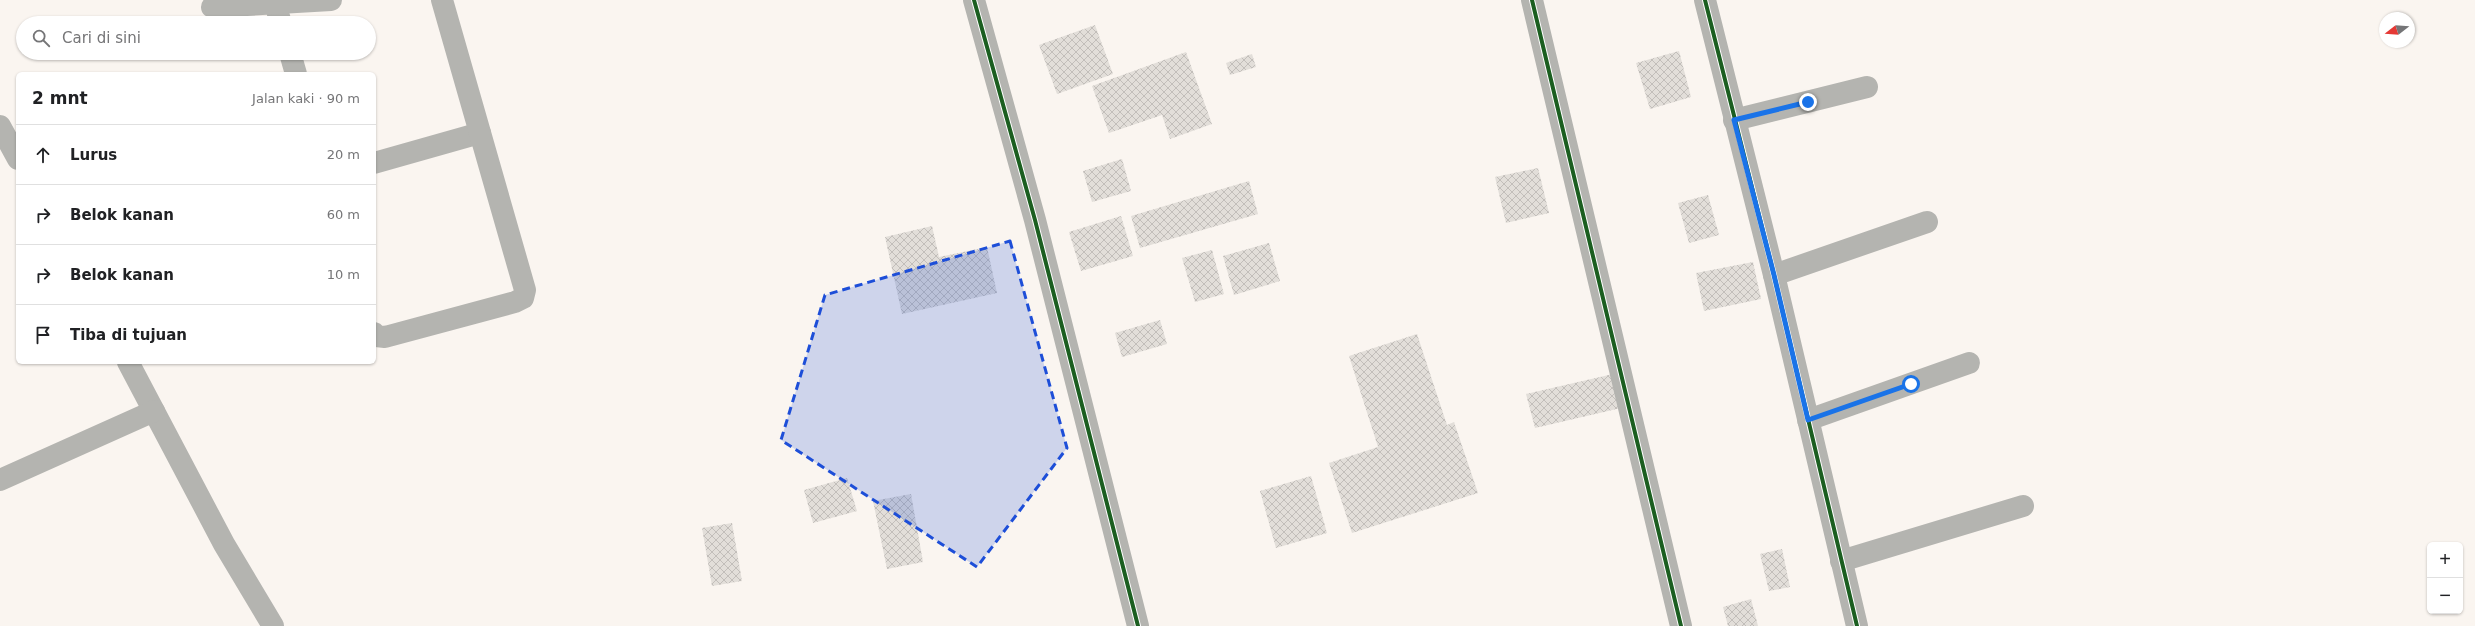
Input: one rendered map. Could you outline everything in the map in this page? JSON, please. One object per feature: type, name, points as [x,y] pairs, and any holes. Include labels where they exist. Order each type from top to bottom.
[{"type":"street","points":[[212,7],[278,13],[331,0]]},
{"type":"street","points":[[376,336],[385,336],[515,302],[523,298],[525,290],[442,0]]},
{"type":"street","points":[[974,0],[1036,220],[1138,626]]},
{"type":"street","points":[[1532,0],[1681,626]]},
{"type":"street","points":[[1705,0],[1774,275],[1857,626]]},
{"type":"street","points":[[292,60],[295,72]]},
{"type":"street","points":[[1734,120],[1867,87]]},
{"type":"street","points":[[0,126],[16,155]]},
{"type":"street","points":[[376,162],[480,133]]},
{"type":"street","points":[[1774,275],[1927,222]]},
{"type":"street","points":[[1808,420],[1969,363]]},
{"type":"street","points":[[129,364],[224,544],[273,626]]},
{"type":"street","points":[[0,480],[154,411]]},
{"type":"street","points":[[1841,561],[2023,506]]},
{"type":"highlighted area","points":[[1010,241],[1067,448],[977,567],[781,440],[825,295]]},
{"type":"building","points":[[1095,25],[1113,74],[1057,94],[1039,45]]},
{"type":"building","points":[[1679,51],[1691,97],[1650,109],[1636,63]]},
{"type":"building","points":[[1186,52],[1212,124],[1170,139],[1162,115],[1109,133],[1092,86]]},
{"type":"building","points":[[1252,54],[1256,67],[1230,75],[1226,63]]},
{"type":"building","points":[[1122,159],[1131,191],[1092,202],[1083,171]]},
{"type":"building","points":[[1538,168],[1549,213],[1506,223],[1495,177]]},
{"type":"building","points":[[1249,181],[1258,214],[1140,248],[1131,216]]},
{"type":"building","points":[[1708,195],[1719,235],[1689,243],[1678,203]]},
{"type":"building","points":[[1121,216],[1133,256],[1081,271],[1069,232]]},
{"type":"building","points":[[932,226],[939,257],[987,247],[997,293],[902,314],[885,237]]},
{"type":"building","points":[[1269,243],[1280,281],[1234,295],[1223,256]]},
{"type":"building","points":[[1212,250],[1224,294],[1195,302],[1182,258]]},
{"type":"building","points":[[1753,262],[1761,299],[1704,311],[1696,273]]},
{"type":"building","points":[[1160,320],[1167,344],[1122,357],[1115,333]]},
{"type":"building","points":[[1417,334],[1447,425],[1454,422],[1478,493],[1352,533],[1329,463],[1378,447],[1349,356]]},
{"type":"building","points":[[1613,374],[1621,408],[1535,428],[1526,394]]},
{"type":"building","points":[[1311,476],[1327,533],[1276,548],[1260,491]]},
{"type":"building","points":[[847,478],[857,511],[813,523],[804,490]]},
{"type":"building","points":[[911,494],[923,562],[887,569],[873,501]]},
{"type":"building","points":[[732,523],[742,581],[712,586],[702,528]]},
{"type":"building","points":[[1782,549],[1790,587],[1769,591],[1760,554]]},
{"type":"building","points":[[1751,599],[1758,626],[1728,626],[1723,607]]},
{"type":"cycle path","points":[[974,0],[1035,220],[1138,626]]},
{"type":"cycle path","points":[[1532,0],[1681,626]]},
{"type":"cycle path","points":[[1705,0],[1774,275],[1857,626]]},
{"type":"route","points":[[1808,102],[1734,120],[1774,275],[1808,420],[1911,384]]}]
